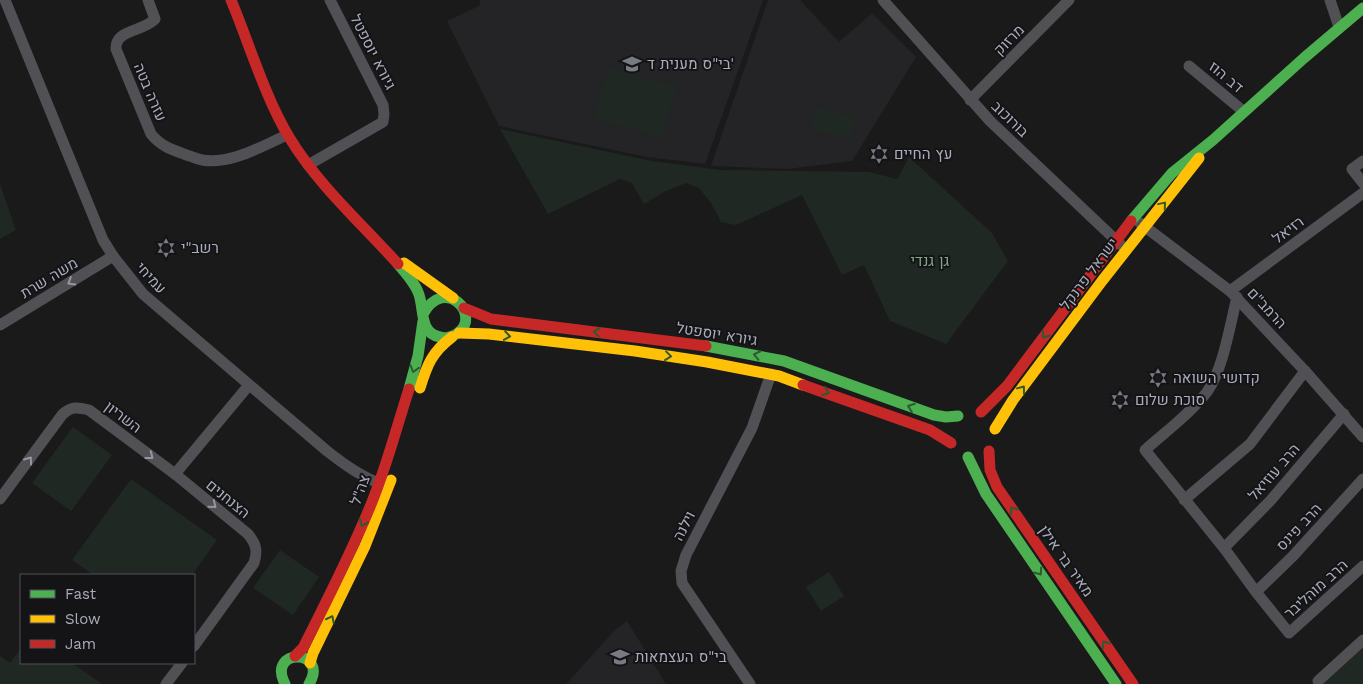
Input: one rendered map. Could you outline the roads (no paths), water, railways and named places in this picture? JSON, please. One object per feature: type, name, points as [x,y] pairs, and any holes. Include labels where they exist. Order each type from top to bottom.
[{"type":"street","name":"עמיחי","points":[[4,0],[90,210],[103,240],[113,256],[143,294],[248,385],[340,462],[364,477],[384,485]]},
{"type":"street","name":"עזרה בטה","points":[[148,0],[155,19],[149,25],[120,36],[115,42],[116,50],[151,134],[157,141],[164,147],[202,160],[214,160],[245,154],[287,135]]},
{"type":"street","name":"גיורא יוספטל","points":[[308,165],[383,122],[383,105],[330,0]]},
{"type":"street","name":"בורוכוב","points":[[883,0],[990,121],[1127,249]]},
{"type":"street","name":"מרזוק","points":[[970,100],[1070,0]]},
{"type":"street","points":[[1330,0],[1339,27]]},
{"type":"street","points":[[233,1],[287,135],[308,165],[382,246],[418,290],[423,303],[423,317],[426,328],[431,334],[445,338],[455,335],[465,322],[464,308],[455,299],[434,286],[382,246]]},
{"type":"street","name":"ישראל פרנקל","points":[[969,413],[1007,386],[1133,218],[1172,173],[1213,140],[1242,111],[1363,8]]},
{"type":"street","name":"דב הוז","points":[[1189,66],[1242,111]]},
{"type":"street","name":"ישראל פרנקל","points":[[995,430],[1005,410],[1127,249],[1213,140]]},
{"type":"street","points":[[1363,161],[1352,169],[1363,183]]},
{"type":"street","name":"רזיאל","points":[[1234,294],[1363,194]]},
{"type":"street","name":"הרמב\"ם","points":[[1133,218],[1234,294],[1363,437]]},
{"type":"street","name":"משה שרת","points":[[0,325],[113,256]]},
{"type":"street","points":[[1234,294],[1220,365],[1207,392],[1196,405],[1145,450],[1224,548],[1256,592]]},
{"type":"street","points":[[423,317],[426,307],[434,299],[440,296],[448,296],[455,299]]},
{"type":"street","name":"גיורא יוספטל","points":[[464,308],[491,318],[699,345],[757,355],[808,370],[934,416],[946,417],[969,413]]},
{"type":"street","name":"צה\"ל","points":[[310,663],[313,653],[355,571],[378,518],[384,485],[422,340],[423,317]]},
{"type":"street","name":"גיורא יוספטל","points":[[455,335],[489,334],[697,360],[771,374],[811,386],[930,430],[951,443]]},
{"type":"street","name":"צה\"ל","points":[[285,684],[280,674],[283,664],[303,648],[384,485],[432,356],[439,346],[455,335]]},
{"type":"street","points":[[1184,500],[1250,444],[1305,371]]},
{"type":"street","name":"וילנה","points":[[750,684],[682,583],[681,571],[686,555],[752,428],[771,374]]},
{"type":"street","points":[[175,474],[248,385]]},
{"type":"street","name":"השריון","points":[[0,499],[62,414],[68,409],[79,408],[89,410],[175,474]]},
{"type":"street","points":[[969,413],[988,416],[993,422],[995,430],[996,437],[993,445],[983,455],[968,457],[961,454],[951,443],[950,429],[953,421],[969,413]]},
{"type":"street","name":"הרב עוזיאל","points":[[1224,548],[1271,500],[1344,414]]},
{"type":"street","name":"מאיר בר אילן","points":[[989,451],[989,472],[997,488],[1133,684]]},
{"type":"street","name":"מאיר בר אילן","points":[[968,457],[986,494],[1116,684]]},
{"type":"street","name":"הצנחנים","points":[[175,474],[248,534],[255,543],[258,552],[254,563],[195,645]]},
{"type":"street","name":"הרב פינס","points":[[1256,592],[1293,556],[1363,480]]},
{"type":"street","name":"הרב מוהליבר","points":[[1256,592],[1289,633],[1363,566]]},
{"type":"street","points":[[1318,681],[1363,640]]},
{"type":"street","points":[[295,656],[303,657],[310,663],[313,681]]},
{"type":"street","points":[[166,684],[181,664]]},
{"type":"place","name":"בי\"ס מענית ד'","points":[[632,64]]},
{"type":"place","name":"עץ החיים","points":[[879,154]]},
{"type":"place","name":"רשב\"י","points":[[166,248]]},
{"type":"place","name":"קדושי השואה","points":[[1158,378]]},
{"type":"place","name":"סוכת שלום","points":[[1120,400]]},
{"type":"place","name":"בי\"ס העצמאות","points":[[620,657]]},
{"type":"park label","name":"גן גנדי","points":[[930,261]]}]
